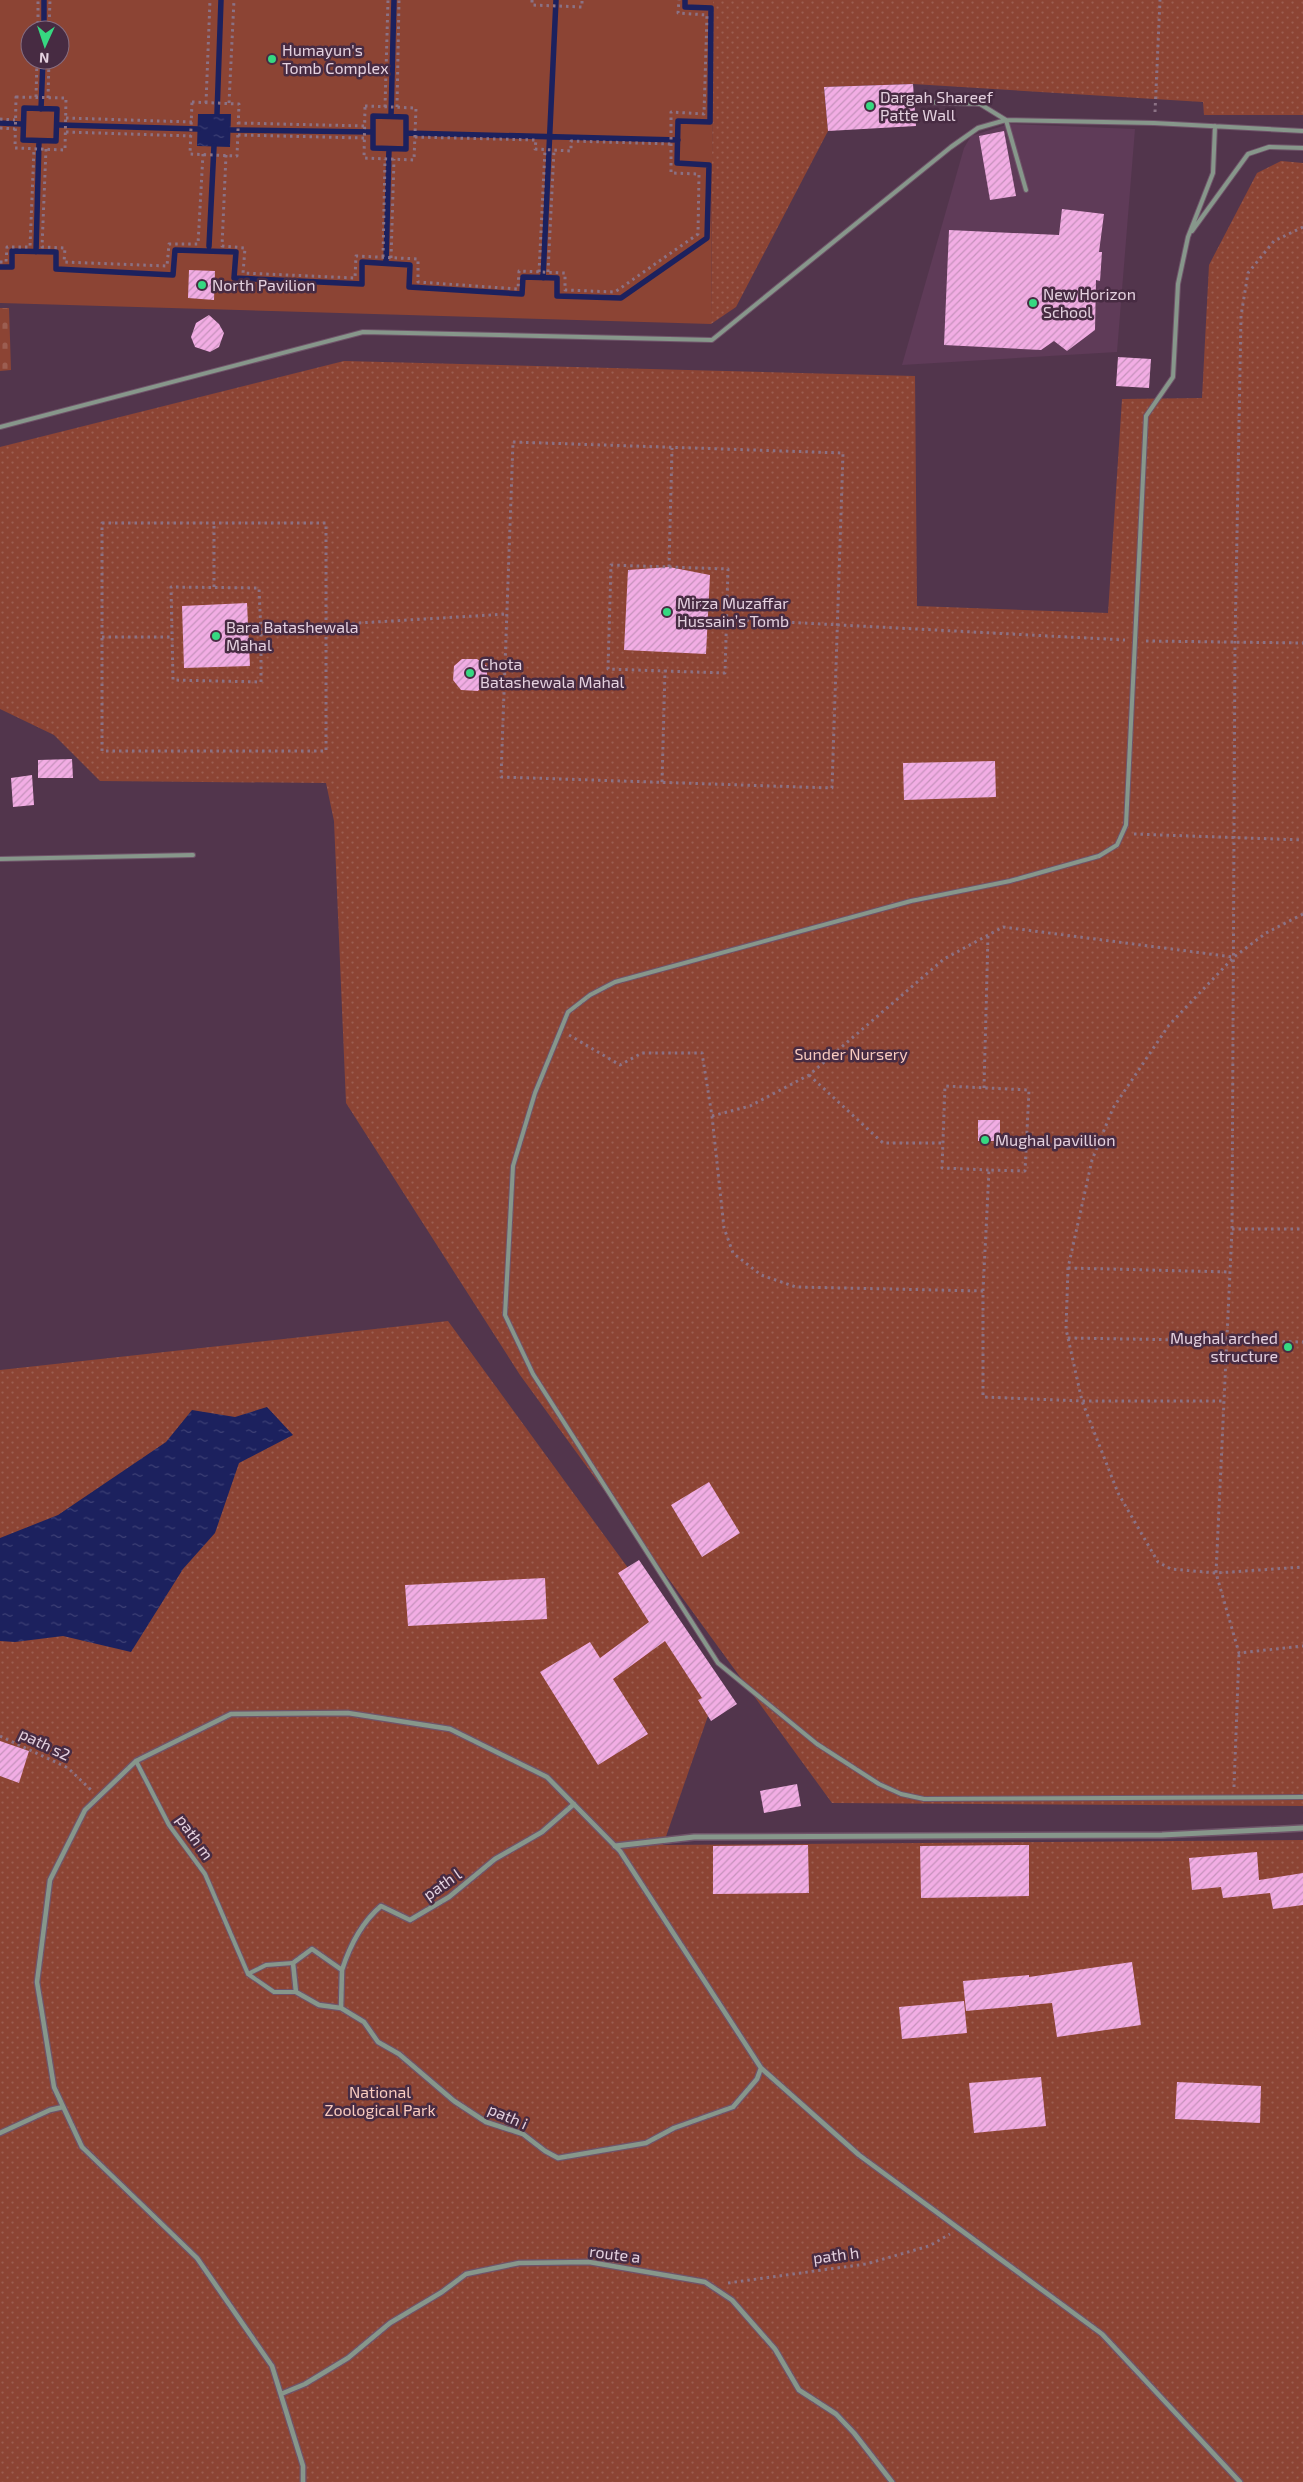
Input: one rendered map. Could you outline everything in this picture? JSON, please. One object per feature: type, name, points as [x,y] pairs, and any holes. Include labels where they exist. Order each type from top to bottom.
[{"type":"street","points":[[303,2482],[303,2466],[272,2366],[197,2258],[82,2147],[54,2087],[37,1982],[50,1880],[86,1810],[136,1761],[231,1714],[348,1713],[450,1729],[547,1777],[615,1846],[761,2068],[860,2155],[1102,2334],[1240,2482]]},
{"type":"street","name":"path l","points":[[342,1970],[358,1932],[381,1906],[410,1920],[449,1897],[495,1859],[542,1832],[574,1804]]},
{"type":"street","points":[[615,1846],[694,1837],[1162,1835],[1303,1828]]},
{"type":"street","points":[[296,1992],[293,1963],[312,1949],[342,1970],[341,2008]]},
{"type":"street","name":"path i","points":[[296,1992],[319,2005],[341,2008],[364,2022],[378,2042],[399,2054],[454,2101],[486,2122],[523,2134],[545,2152],[558,2158],[646,2143],[674,2128],[733,2107],[757,2079],[761,2068]]},
{"type":"street","points":[[0,2133],[63,2106]]},
{"type":"street","name":"route a","points":[[281,2394],[305,2384],[348,2358],[390,2323],[442,2292],[466,2274],[519,2262],[588,2262],[647,2270],[705,2282],[732,2300],[752,2320],[775,2349],[799,2390],[836,2414],[892,2482]]},
{"type":"lane","points":[[923,102],[980,104],[1006,120],[1026,190]]},
{"type":"lane","points":[[0,427],[363,332],[712,340],[951,147],[978,128],[1006,120],[1154,123],[1303,131]]},
{"type":"lane","points":[[1215,126],[1213,173],[1188,237],[1178,284],[1173,377],[1146,416],[1126,825],[1118,845],[1099,856],[1010,881],[911,901],[615,982],[590,994],[568,1012],[535,1093],[513,1166],[505,1315],[533,1374],[718,1664],[817,1744],[879,1784],[901,1794],[924,1799],[1303,1797]]},
{"type":"lane","points":[[1188,237],[1248,154],[1269,147],[1303,148]]},
{"type":"lane","points":[[0,859],[194,855]]},
{"type":"lane","name":"path m","points":[[136,1761],[169,1824],[205,1874],[227,1930],[248,1974]]},
{"type":"lane","points":[[293,1963],[266,1965],[248,1974],[274,1992],[296,1992]]},
{"type":"path","points":[[38,0],[38,20]]},
{"type":"path","points":[[49,20],[50,0]]},
{"type":"path","points":[[206,103],[210,0]]},
{"type":"path","points":[[229,103],[234,0]]},
{"type":"path","points":[[385,107],[388,0]]},
{"type":"path","points":[[397,107],[399,0]]},
{"type":"path","points":[[532,0],[532,5],[582,6],[582,0]]},
{"type":"path","points":[[226,155],[222,246],[245,248],[243,273],[356,278],[356,256],[383,257],[418,260],[418,282],[518,289],[519,271],[548,272],[565,273],[565,290],[615,292],[698,234],[699,174],[671,173],[671,112],[704,114],[707,15],[678,14],[679,0]]},
{"type":"path","points":[[1154,123],[1160,0]]},
{"type":"path","points":[[36,97],[37,70]]},
{"type":"path","points":[[48,98],[49,70]]},
{"type":"path","points":[[16,96],[36,97],[66,98],[65,150],[14,148],[16,96]]},
{"type":"path","points":[[192,102],[206,103],[239,104],[237,156],[190,154],[192,102]]},
{"type":"path","points":[[365,106],[385,107],[416,108],[414,160],[364,158],[365,106]]},
{"type":"path","points":[[66,118],[192,122]]},
{"type":"path","points":[[0,119],[15,120]]},
{"type":"path","points":[[238,123],[365,126]]},
{"type":"path","points":[[0,128],[15,129]]},
{"type":"path","points":[[66,132],[191,136]]},
{"type":"path","points":[[238,136],[364,138]]},
{"type":"path","points":[[415,137],[536,140],[535,149],[571,151],[571,141],[671,144]]},
{"type":"path","points":[[0,262],[6,262],[6,247],[30,247],[34,149]]},
{"type":"path","points":[[46,149],[42,247],[64,248],[64,262],[167,266],[169,244],[198,244],[203,154]]},
{"type":"path","points":[[539,272],[545,150]]},
{"type":"path","points":[[548,272],[554,150]]},
{"type":"path","points":[[383,257],[386,159]]},
{"type":"path","points":[[391,258],[394,159]]},
{"type":"path","points":[[1233,1797],[1239,1653],[1216,1573],[1232,1229],[1235,642],[1241,316],[1248,274],[1274,242],[1303,226]]},
{"type":"path","points":[[513,442],[672,447],[843,453],[832,788],[501,776],[513,442]]},
{"type":"path","points":[[669,567],[672,447]]},
{"type":"path","points":[[102,523],[326,523],[326,624],[326,752],[102,751],[102,523]]},
{"type":"path","points":[[214,523],[214,587]]},
{"type":"path","points":[[611,565],[728,569],[727,619],[725,673],[608,669],[611,565]]},
{"type":"path","points":[[172,586],[259,588],[261,634],[261,682],[173,680],[172,586]]},
{"type":"path","points":[[261,634],[326,624],[507,614]]},
{"type":"path","points":[[727,619],[1135,641],[1303,643]]},
{"type":"path","points":[[102,637],[172,637]]},
{"type":"path","points":[[662,782],[666,670]]},
{"type":"path","points":[[1123,833],[1234,839],[1303,840]]},
{"type":"path","points":[[1303,914],[1266,933],[1234,958],[1169,1024],[1113,1108],[1092,1160],[1068,1268],[1066,1329],[1082,1401],[1118,1493],[1158,1562],[1171,1569],[1216,1573],[1303,1567]]},
{"type":"path","points":[[712,1116],[750,1106],[809,1075],[944,959],[1003,927],[1234,958]]},
{"type":"path","points":[[984,1088],[988,935]]},
{"type":"path","points":[[560,1030],[620,1065],[642,1053],[702,1053],[712,1116],[724,1228],[733,1254],[761,1275],[796,1287],[984,1291]]},
{"type":"path","points":[[809,1075],[883,1143],[943,1144]]},
{"type":"path","points":[[945,1086],[1029,1090],[1026,1142],[1025,1171],[942,1168],[945,1086]]},
{"type":"path","points":[[1026,1142],[1099,1143]]},
{"type":"path","points":[[989,1170],[984,1291],[983,1397],[1082,1401],[1224,1401]]},
{"type":"path","points":[[1232,1229],[1303,1229]]},
{"type":"path","points":[[1068,1268],[1230,1272]]},
{"type":"path","points":[[1068,1338],[1303,1342]]},
{"type":"path","points":[[1239,1653],[1303,1646]]},
{"type":"path","name":"path s2","points":[[0,1736],[68,1768],[99,1797]]},
{"type":"path","name":"path h","points":[[711,2286],[866,2264],[929,2246],[958,2228]]},
{"type":"shaded area","points":[[1009,124],[1135,129],[1117,352],[902,365],[964,148],[971,136]]},
{"type":"green space","points":[[0,0],[713,0],[711,324],[0,303]]},
{"type":"green space","points":[[713,0],[1303,0],[1303,115],[1204,115],[1203,102],[913,84],[824,87],[828,131],[736,307],[711,324]]},
{"type":"green space","name":"Sunder Nursery","points":[[1281,161],[1303,163],[1303,1806],[832,1803],[520,1375],[346,1103],[334,821],[326,783],[100,781],[54,735],[0,709],[0,447],[344,361],[915,376],[917,606],[1108,613],[1122,399],[1202,398],[1209,265],[1257,173]]},
{"type":"green space","points":[[0,308],[9,308],[11,370],[0,371]]},
{"type":"green space","name":"National Zoological Park","points":[[448,1321],[717,1690],[663,1845],[1303,1840],[1303,2482],[0,2482],[0,1370]]},
{"type":"water","points":[[198,114],[231,114],[230,147],[197,146]]},
{"type":"water","points":[[267,1407],[293,1435],[239,1463],[215,1533],[183,1569],[131,1652],[63,1636],[15,1642],[0,1641],[0,1538],[58,1515],[166,1442],[192,1410],[235,1417]]},
{"type":"building","name":"Dargah Shareef Patte Wall","points":[[913,84],[916,126],[828,131],[824,87]]},
{"type":"building","points":[[1004,131],[1016,196],[990,200],[979,136]]},
{"type":"building","points":[[1062,209],[1104,214],[1099,252],[1102,252],[1100,281],[1096,280],[1095,330],[1067,351],[1054,341],[1041,350],[944,345],[949,230],[1059,235]]},
{"type":"building","name":"North Pavilion","points":[[189,270],[215,271],[214,300],[188,298]]},
{"type":"building","points":[[209,315],[219,324],[224,333],[219,347],[210,352],[195,347],[191,337],[196,323]]},
{"type":"building","points":[[1118,357],[1151,359],[1149,388],[1116,386]]},
{"type":"building","name":"Mirza Muzaffar Hussain’s Tomb","points":[[669,567],[710,575],[706,654],[624,650],[628,570]]},
{"type":"building","name":"Bara Batashewala Mahal","points":[[247,603],[250,666],[184,668],[182,606]]},
{"type":"building","name":"Chota Batashewala Mahal","points":[[462,659],[477,659],[487,666],[487,681],[478,691],[461,690],[453,680],[454,666]]},
{"type":"building","points":[[72,759],[73,778],[38,778],[38,760]]},
{"type":"building","points":[[995,761],[996,797],[904,800],[903,763]]},
{"type":"building","points":[[32,775],[34,805],[13,807],[11,778]]},
{"type":"building","points":[[978,1120],[1000,1120],[1000,1141],[978,1141]]},
{"type":"building","points":[[709,1482],[740,1533],[702,1557],[671,1505]]},
{"type":"building","points":[[639,1560],[737,1704],[711,1721],[698,1700],[702,1698],[665,1641],[613,1679],[648,1734],[598,1765],[540,1672],[590,1642],[600,1658],[649,1622],[618,1573]]},
{"type":"building","points":[[545,1578],[547,1619],[408,1626],[405,1585]]},
{"type":"building","points":[[0,1741],[29,1751],[19,1783],[0,1776]]},
{"type":"building","points":[[797,1784],[801,1806],[764,1813],[760,1791]]},
{"type":"building","points":[[808,1845],[809,1893],[713,1894],[713,1846]]},
{"type":"building","points":[[1029,1845],[1029,1896],[921,1898],[920,1846]]},
{"type":"building","points":[[1257,1852],[1259,1880],[1303,1873],[1303,1905],[1273,1909],[1270,1893],[1223,1898],[1221,1887],[1192,1890],[1189,1858]]},
{"type":"building","points":[[1132,1962],[1141,2025],[1057,2037],[1052,2003],[966,2011],[963,1981],[1029,1975],[1029,1977]]},
{"type":"building","points":[[964,2001],[967,2033],[902,2039],[899,2007]]},
{"type":"building","points":[[1041,2077],[1046,2126],[974,2133],[969,2083]]},
{"type":"building","points":[[1177,2082],[1261,2086],[1260,2123],[1175,2119]]},
{"type":"waterway","points":[[44,0],[44,20]]},
{"type":"waterway","points":[[217,114],[221,0]]},
{"type":"waterway","points":[[391,116],[394,0]]},
{"type":"waterway","points":[[543,278],[556,0]]},
{"type":"waterway","points":[[0,267],[12,267],[12,251],[56,252],[56,269],[173,275],[175,250],[236,252],[234,278],[362,284],[362,262],[410,265],[409,287],[522,294],[523,277],[557,278],[557,296],[621,298],[707,238],[709,165],[677,163],[678,121],[710,122],[711,8],[685,7],[685,0]]},
{"type":"waterway","points":[[41,109],[43,70]]},
{"type":"waterway","points":[[24,108],[57,109],[56,141],[23,140],[24,108]]},
{"type":"waterway","points":[[373,116],[406,117],[406,149],[373,148],[373,116]]},
{"type":"waterway","points":[[0,123],[21,124]]},
{"type":"waterway","points":[[60,125],[198,129]]},
{"type":"waterway","points":[[231,130],[373,132]]},
{"type":"waterway","points":[[406,133],[678,140]]},
{"type":"waterway","points":[[36,252],[39,141]]},
{"type":"waterway","points":[[209,246],[214,146]]},
{"type":"waterway","points":[[386,263],[389,149]]},
{"type":"place","name":"Humayun's Tomb Complex","points":[[272,59]]},
{"type":"place","name":"Dargah Shareef Patte Wall","points":[[870,106]]},
{"type":"place","name":"North Pavilion","points":[[202,285]]},
{"type":"place","name":"New Horizon School","points":[[1033,303]]},
{"type":"place","name":"Mirza Muzaffar Hussain’s Tomb","points":[[667,612]]},
{"type":"place","name":"Bara Batashewala Mahal","points":[[216,636]]},
{"type":"place","name":"Chota Batashewala Mahal","points":[[470,673]]},
{"type":"place","name":"Mughal pavillion","points":[[985,1140]]},
{"type":"place","name":"Mughal arched structure","points":[[1288,1347]]}]
